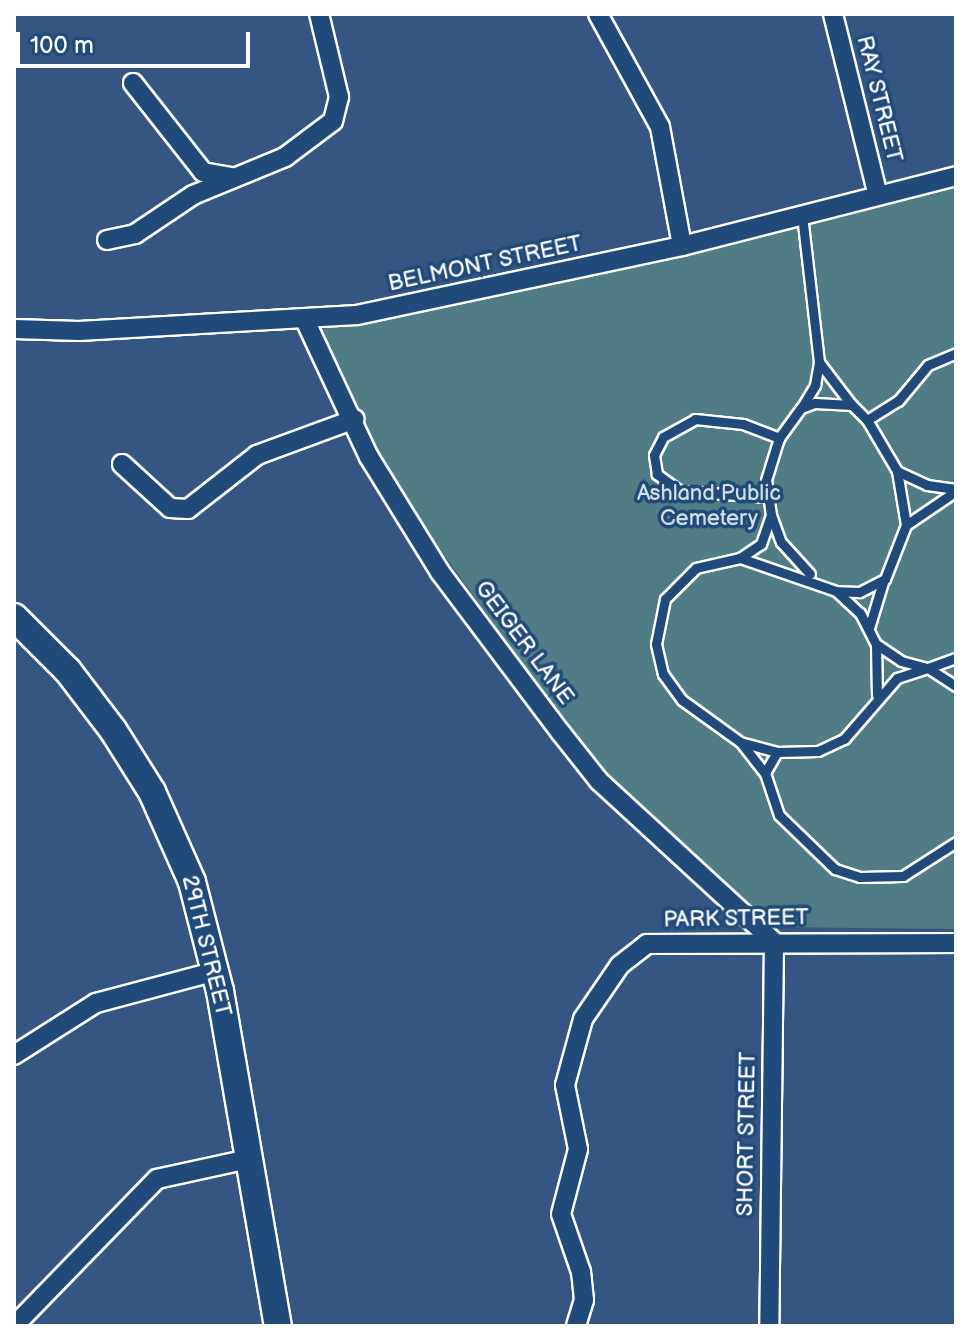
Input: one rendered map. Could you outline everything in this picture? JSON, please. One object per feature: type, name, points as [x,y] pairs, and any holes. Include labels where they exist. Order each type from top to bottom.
[{"type":"street","points":[[107,240],[135,234],[232,177],[285,157],[333,121],[339,97],[319,14]]},
{"type":"street","points":[[598,14],[660,127],[682,246]]},
{"type":"street","name":"RAY STREET","points":[[833,14],[878,196]]},
{"type":"street","points":[[133,83],[203,172],[232,177]]},
{"type":"street","name":"BELMONT STREET","points":[[14,329],[305,320],[387,309],[682,246],[956,176]]},
{"type":"street","name":"GEIGER LANE","points":[[305,320],[355,419],[369,457],[440,572],[599,781],[774,942]]},
{"type":"street","points":[[122,464],[170,508],[188,509],[257,455],[355,419]]},
{"type":"street","name":"29TH STREET","points":[[14,617],[92,701],[152,792],[192,882],[216,971],[278,1326]]},
{"type":"street","name":"SHORT STREET","points":[[769,1326],[774,942]]},
{"type":"street","name":"PARK STREET","points":[[576,1326],[584,1300],[581,1272],[561,1214],[578,1149],[565,1085],[583,1019],[642,945],[956,943]]},
{"type":"street","points":[[14,1055],[96,1003],[216,971]]},
{"type":"street","points":[[14,1326],[142,1189],[179,1171],[249,1159]]},
{"type":"lane","points":[[802,215],[819,362],[815,385],[779,438],[768,465],[767,497],[771,515],[790,555],[819,581],[836,591],[869,628],[876,644],[877,695]]},
{"type":"lane","points":[[867,420],[898,401],[928,365],[956,353]]},
{"type":"lane","points":[[819,362],[867,420],[897,471],[906,525],[869,628]]},
{"type":"lane","points":[[801,408],[832,400],[852,405]]},
{"type":"lane","points":[[767,497],[680,491],[657,474],[654,455],[663,437],[695,419],[743,424],[779,438]]},
{"type":"lane","points":[[897,471],[927,485],[956,490]]},
{"type":"lane","points":[[906,525],[956,490]]},
{"type":"lane","points":[[740,558],[761,544],[771,515]]},
{"type":"lane","points":[[819,581],[740,558],[708,562],[674,586],[659,613],[656,644],[663,674],[682,700],[740,742],[765,773],[772,801],[794,836],[847,874],[903,876],[956,842]]},
{"type":"lane","points":[[836,591],[859,592],[885,579]]},
{"type":"lane","points":[[876,644],[910,666],[928,668],[956,686]]},
{"type":"lane","points":[[740,742],[777,752],[818,751],[844,739],[877,695],[897,678],[956,658]]},
{"type":"lane","points":[[765,773],[777,752]]},
{"type":"green space","name":"Ashland Public Cemetery","points":[[956,188],[956,929],[767,927],[605,778],[395,487],[317,330],[672,260]]}]
